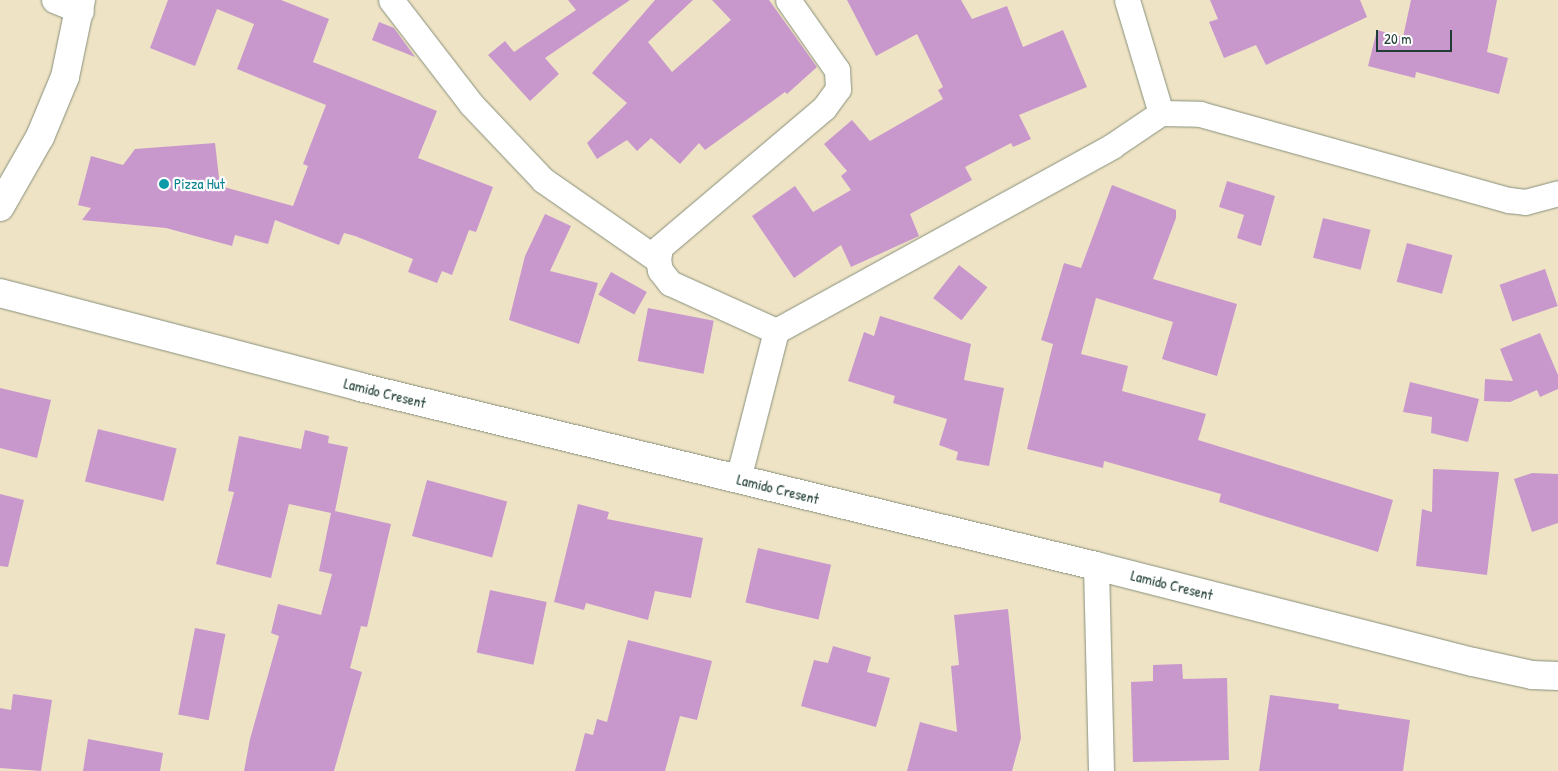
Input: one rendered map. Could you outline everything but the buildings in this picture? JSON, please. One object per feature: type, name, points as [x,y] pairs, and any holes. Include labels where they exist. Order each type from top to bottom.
[{"type":"street","points":[[0,207],[40,137],[65,76],[81,6],[54,0]]},
{"type":"street","points":[[391,0],[471,104],[543,180],[658,260]]},
{"type":"street","points":[[776,331],[670,283],[660,270],[658,260],[660,247],[824,108],[838,89],[837,70],[788,0]]},
{"type":"street","points":[[1127,0],[1161,113]]},
{"type":"street","points":[[738,480],[776,331],[1112,146],[1161,113],[1200,114],[1509,200],[1525,202],[1558,193]]},
{"type":"street","name":"Lamido Cresent","points":[[0,293],[360,388],[1096,566],[1473,662],[1532,675],[1558,676]]},
{"type":"street","points":[[1096,566],[1101,771]]},
{"type":"place","name":"Pizza Hut","points":[[164,184]]}]
